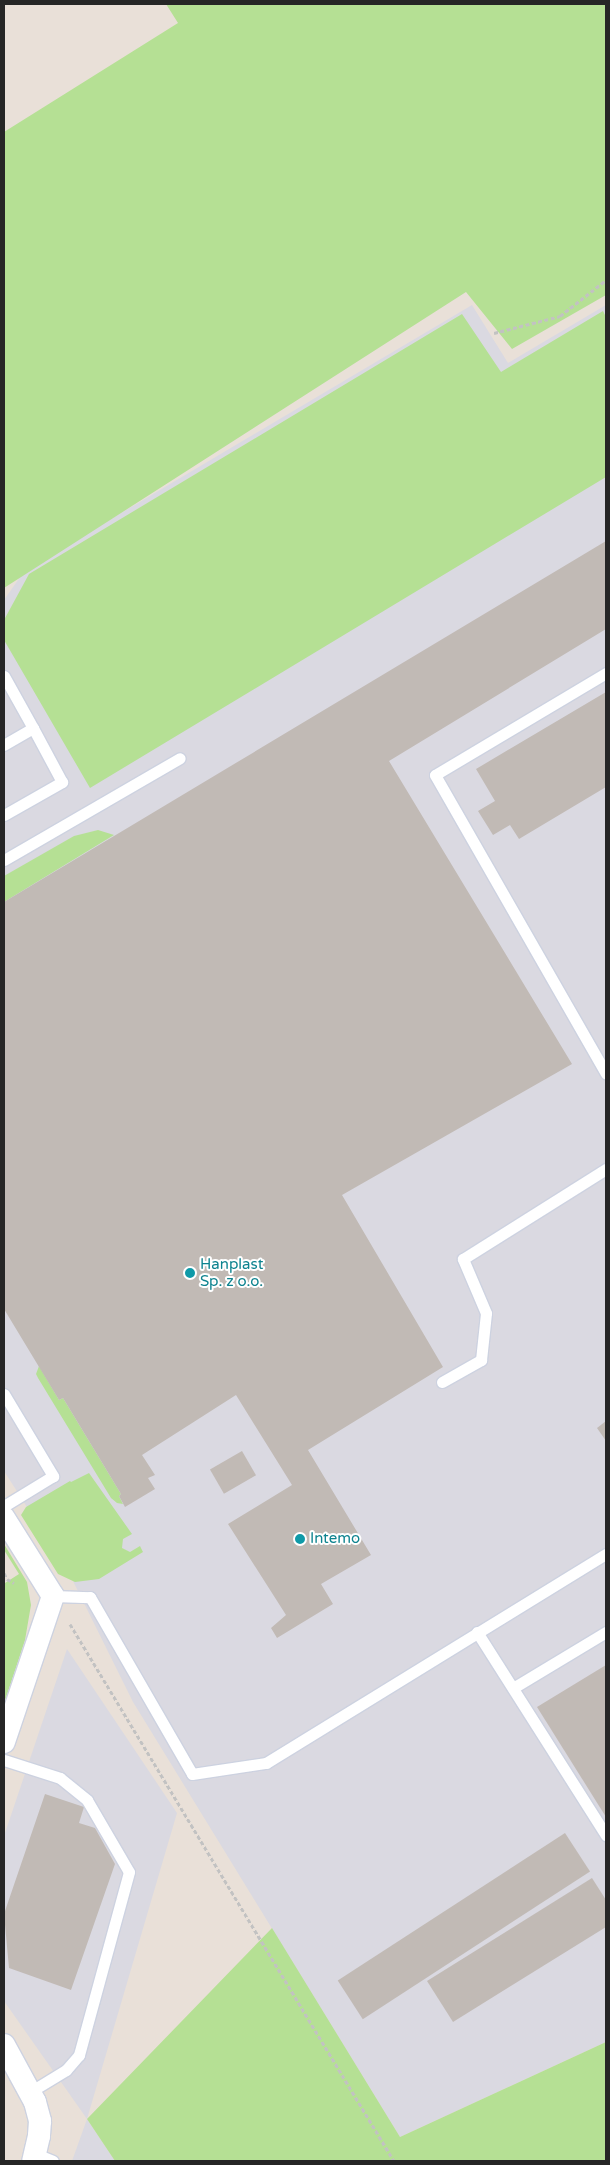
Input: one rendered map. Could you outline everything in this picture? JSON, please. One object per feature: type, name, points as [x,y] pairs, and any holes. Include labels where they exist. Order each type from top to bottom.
[{"type":"street","points":[[4,1518],[52,1596],[4,1742]]},
{"type":"street","points":[[4,2045],[35,2102],[40,2121],[41,2159]]},
{"type":"lane","points":[[606,673],[435,775],[606,1072]]},
{"type":"lane","points":[[4,676],[62,782],[4,815]]},
{"type":"lane","points":[[4,745],[33,728]]},
{"type":"lane","points":[[4,860],[180,758]]},
{"type":"lane","points":[[442,1382],[481,1360],[486,1313],[463,1259],[606,1169]]},
{"type":"lane","points":[[4,1394],[53,1476],[4,1506]]},
{"type":"lane","points":[[52,1596],[90,1597],[192,1774],[266,1763],[606,1554]]},
{"type":"lane","points":[[477,1632],[606,1835]]},
{"type":"lane","points":[[513,1688],[606,1632]]},
{"type":"lane","points":[[4,1760],[60,1778],[87,1800],[129,1872],[78,2055],[66,2070],[30,2092]]},
{"type":"path","points":[[494,333],[560,316],[606,280]]},
{"type":"path","points":[[4,1573],[7,1579],[21,1586]]},
{"type":"path","points":[[52,1596],[394,2161]]},
{"type":"shaded area","name":"Hanplast Sp. z o.o.","points":[[472,305],[508,363],[606,305],[606,2042],[400,2137],[133,1702],[69,1573],[4,1471],[4,600],[25,570]]},
{"type":"shaded area","points":[[67,1649],[177,1813],[87,2119],[4,2001],[4,1836]]},
{"type":"shaded area","points":[[87,2119],[115,2161],[72,2161]]},
{"type":"green space","points":[[166,4],[606,4],[606,295],[512,349],[466,292],[4,588],[4,132],[178,23]]},
{"type":"green space","points":[[603,311],[606,317],[606,477],[90,788],[4,640],[4,620],[29,574],[462,314],[501,372]]},
{"type":"green space","points":[[98,830],[114,835],[4,902],[4,876],[74,836]]},
{"type":"green space","points":[[39,1366],[59,1400],[63,1398],[121,1494],[119,1496],[123,1504],[117,1503],[111,1498],[38,1378],[36,1374]]},
{"type":"green space","points":[[89,1473],[132,1534],[123,1539],[122,1548],[130,1552],[140,1546],[143,1552],[99,1579],[75,1582],[58,1574],[21,1515],[26,1507],[70,1481]]},
{"type":"green space","points":[[4,1544],[27,1582],[31,1605],[25,1640],[4,1704],[4,1581],[5,1583],[19,1574],[4,1550]]},
{"type":"green space","points":[[272,1928],[400,2137],[606,2042],[606,2161],[115,2161],[87,2119]]},
{"type":"building","points":[[606,541],[606,629],[389,761],[572,1064],[342,1195],[443,1367],[308,1450],[371,1555],[321,1584],[333,1604],[277,1638],[271,1628],[286,1615],[228,1524],[292,1485],[236,1395],[142,1455],[155,1475],[148,1478],[155,1489],[125,1507],[119,1496],[121,1494],[63,1398],[59,1400],[4,1309],[4,902]]},
{"type":"building","points":[[606,692],[606,787],[519,839],[510,825],[493,835],[478,811],[495,801],[476,769]]},
{"type":"building","points":[[606,1421],[606,1441],[597,1428]]},
{"type":"building","points":[[242,1451],[256,1475],[224,1494],[210,1470]]},
{"type":"building","points":[[606,1665],[606,1817],[537,1707]]},
{"type":"building","points":[[45,1794],[84,1807],[79,1823],[95,1828],[115,1864],[71,1990],[9,1968],[4,1914]]},
{"type":"building","points":[[565,1833],[590,1872],[363,2019],[338,1981]]},
{"type":"building","points":[[592,1878],[606,1900],[606,1927],[453,2022],[427,1981]]},
{"type":"place","name":"Hanplast Sp. z o.o.","points":[[190,1273]]},
{"type":"place","name":"Intemo","points":[[300,1539]]}]
